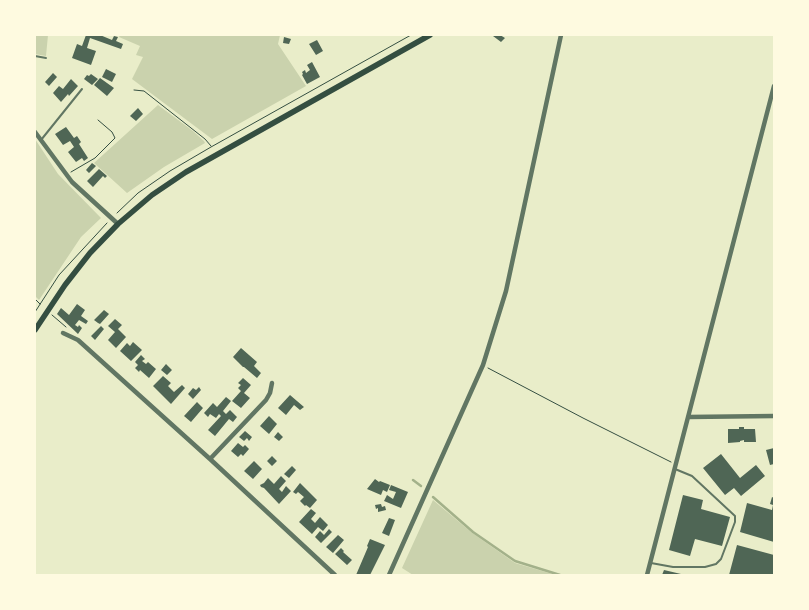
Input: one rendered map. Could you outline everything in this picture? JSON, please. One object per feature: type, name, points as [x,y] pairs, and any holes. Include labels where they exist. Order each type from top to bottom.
[{"type":"main road","points":[[35,330],[81,263],[118,224],[152,195],[186,172],[430,35]]},
{"type":"street","points":[[389,575],[483,364],[506,290],[561,35]]},
{"type":"street","points":[[647,575],[774,86]]},
{"type":"street","points":[[35,132],[72,182],[118,224]]},
{"type":"street","points":[[63,333],[78,340],[335,575]]},
{"type":"street","points":[[210,459],[266,400],[272,383]]},
{"type":"street","points":[[688,417],[774,416]]},
{"type":"lane","points":[[35,56],[46,58]]},
{"type":"lane","points":[[41,140],[82,89]]},
{"type":"lane","points":[[651,563],[673,567],[705,568],[716,564],[721,559],[735,522],[735,516],[692,476],[676,467]]},
{"type":"path","points":[[134,90],[144,91],[205,139],[217,155]]},
{"type":"path","points":[[66,175],[95,158],[115,138],[112,132],[98,120]]},
{"type":"path","points":[[35,299],[47,312],[66,326],[69,335]]},
{"type":"path","points":[[483,364],[492,371],[676,467]]},
{"type":"green space","points":[[35,35],[48,35],[46,56],[35,54]]},
{"type":"green space","points":[[120,35],[280,35],[278,44],[306,86],[212,139],[132,79],[143,57],[136,55],[140,46],[119,37]]},
{"type":"green space","points":[[158,105],[193,131],[205,143],[164,167],[127,193],[94,163]]},
{"type":"green space","points":[[35,139],[58,174],[101,218],[81,237],[39,300],[35,296]]},
{"type":"green space","points":[[433,500],[471,532],[515,563],[556,575],[413,575],[402,568]]},
{"type":"building","points":[[86,35],[100,35],[112,40],[114,36],[118,37],[116,41],[123,44],[121,49],[90,38],[87,48],[96,51],[91,65],[72,58],[77,44],[82,46]]},
{"type":"building","points":[[494,35],[500,35],[505,38],[501,42]]},
{"type":"building","points":[[284,37],[291,39],[289,44],[283,43]]},
{"type":"building","points":[[317,40],[323,51],[316,55],[309,44]]},
{"type":"building","points":[[312,62],[320,77],[307,84],[302,72],[305,70],[306,73],[310,70],[307,65]]},
{"type":"building","points":[[106,69],[116,74],[112,82],[102,77]]},
{"type":"building","points":[[53,73],[57,77],[49,86],[45,82]]},
{"type":"building","points":[[91,74],[98,79],[92,85],[84,79],[87,75]]},
{"type":"building","points":[[100,78],[114,88],[107,96],[94,85]]},
{"type":"building","points":[[71,79],[78,86],[61,102],[53,93],[59,86],[63,89]]},
{"type":"building","points":[[138,108],[143,114],[136,121],[130,116]]},
{"type":"building","points":[[66,127],[74,138],[77,136],[81,142],[79,144],[88,158],[84,161],[82,158],[76,162],[68,152],[74,147],[70,141],[63,145],[55,134]]},
{"type":"building","points":[[92,163],[96,166],[89,173],[86,170]]},
{"type":"building","points":[[99,169],[107,176],[105,178],[103,176],[93,187],[87,181]]},
{"type":"building","points":[[77,304],[85,310],[81,316],[88,321],[86,324],[79,320],[75,325],[78,327],[79,325],[82,328],[78,334],[57,314],[61,308],[69,315]]},
{"type":"building","points":[[104,310],[109,314],[100,324],[94,320]]},
{"type":"building","points":[[115,319],[122,325],[118,329],[126,337],[116,348],[108,340],[115,332],[108,326]]},
{"type":"building","points":[[101,326],[104,329],[95,340],[91,336]]},
{"type":"building","points":[[133,342],[142,350],[131,361],[120,351],[127,343],[130,346]]},
{"type":"building","points":[[241,348],[257,362],[254,366],[261,373],[257,378],[233,357]]},
{"type":"building","points":[[141,355],[145,359],[142,361],[146,364],[148,362],[156,369],[149,378],[135,368],[138,365],[135,362]]},
{"type":"building","points":[[166,364],[172,370],[167,375],[161,370]]},
{"type":"building","points":[[163,376],[171,383],[168,386],[174,392],[182,385],[185,388],[171,404],[153,386]]},
{"type":"building","points":[[243,378],[251,385],[244,393],[250,398],[241,408],[232,401],[241,391],[238,388],[241,385],[238,383]]},
{"type":"building","points":[[199,387],[201,390],[193,399],[188,394],[193,388],[196,390]]},
{"type":"building","points":[[290,395],[304,407],[300,410],[294,405],[286,415],[278,408]]},
{"type":"building","points":[[226,397],[231,401],[223,411],[226,414],[230,410],[237,417],[233,422],[229,419],[215,436],[208,430],[221,416],[219,414],[216,418],[210,414],[208,417],[204,413],[213,403],[217,407]]},
{"type":"building","points":[[197,402],[203,408],[191,422],[184,416]]},
{"type":"building","points":[[269,416],[277,424],[269,434],[260,426]]},
{"type":"building","points":[[739,427],[755,429],[756,442],[744,442],[744,440],[728,443],[728,429],[739,429]]},
{"type":"building","points":[[245,431],[252,437],[249,441],[247,438],[244,441],[239,437]]},
{"type":"building","points":[[278,432],[283,437],[279,441],[274,437]]},
{"type":"building","points":[[238,443],[243,447],[245,445],[249,449],[243,456],[241,454],[238,457],[231,451]]},
{"type":"building","points":[[774,448],[774,464],[770,465],[766,450]]},
{"type":"building","points":[[721,454],[740,478],[756,465],[765,476],[741,496],[734,488],[725,495],[703,468]]},
{"type":"building","points":[[272,456],[277,461],[272,466],[267,461]]},
{"type":"building","points":[[254,461],[262,469],[253,479],[244,471]]},
{"type":"building","points":[[292,466],[296,470],[289,478],[284,474]]},
{"type":"building","points":[[281,476],[286,481],[279,489],[282,492],[286,486],[291,491],[279,504],[260,485],[268,478],[274,484]]},
{"type":"building","points":[[375,479],[390,485],[387,492],[383,490],[381,495],[367,489]]},
{"type":"building","points":[[300,483],[317,500],[310,508],[300,501],[304,497],[298,492],[296,494],[293,492]]},
{"type":"building","points":[[391,485],[408,492],[401,508],[384,501],[387,495],[393,499],[396,492],[389,490]]},
{"type":"building","points":[[683,495],[703,500],[701,509],[730,517],[722,546],[695,539],[690,556],[669,550]]},
{"type":"building","points":[[772,497],[774,498],[774,542],[740,532],[747,503],[772,510],[773,505],[770,504]]},
{"type":"building","points":[[381,504],[382,507],[385,506],[386,510],[378,512],[378,508],[376,509],[375,505]]},
{"type":"building","points":[[311,509],[316,513],[311,519],[315,523],[320,517],[328,525],[323,531],[318,527],[312,534],[299,522]]},
{"type":"building","points":[[389,518],[395,520],[389,536],[382,533]]},
{"type":"building","points":[[329,529],[332,532],[321,543],[315,537],[320,531],[324,535]]},
{"type":"building","points":[[338,535],[344,540],[333,553],[326,547]]},
{"type":"building","points":[[370,539],[385,545],[370,575],[356,575],[368,547]]},
{"type":"building","points":[[737,545],[774,555],[774,575],[729,575]]},
{"type":"building","points":[[341,548],[352,560],[347,565],[335,554]]},
{"type":"building","points":[[664,570],[681,574],[681,575],[662,575]]},
{"type":"waterway","points":[[413,480],[421,486]]},
{"type":"waterway","points":[[433,497],[473,532],[515,561],[560,575]]}]
